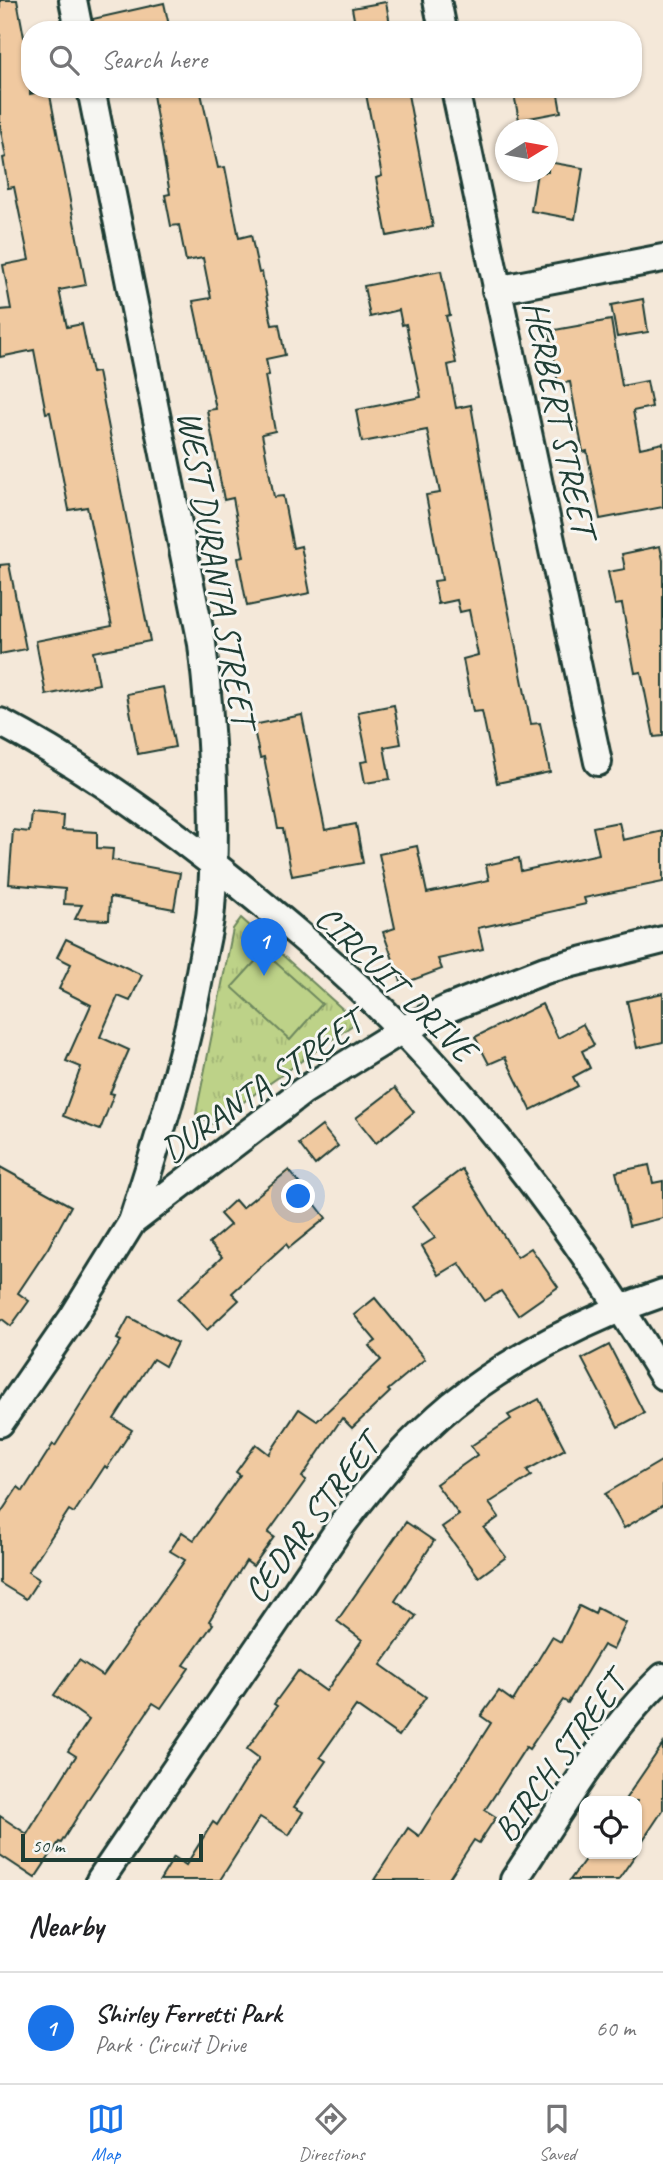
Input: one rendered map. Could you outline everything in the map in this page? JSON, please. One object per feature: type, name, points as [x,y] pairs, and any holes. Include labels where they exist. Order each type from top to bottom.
[{"type":"street","points":[[73,0],[77,21]]},
{"type":"street","points":[[437,0],[441,21]]},
{"type":"street","name":"WEST DURANTA STREET","points":[[93,98],[202,644],[211,723],[211,911],[194,1012],[169,1106],[132,1222]]},
{"type":"street","name":"HERBERT STREET","points":[[457,98],[598,762]]},
{"type":"street","points":[[496,290],[663,258]]},
{"type":"street","name":"CIRCUIT DRIVE","points":[[0,722],[40,743],[162,825],[213,864],[315,948],[402,1030],[495,1135],[548,1203],[621,1307],[663,1376]]},
{"type":"street","name":"DURANTA STREET","points":[[0,1423],[73,1317],[132,1222],[303,1091],[402,1030],[449,1008],[545,970],[663,940]]},
{"type":"street","name":"CEDAR STREET","points":[[100,1880],[365,1494],[409,1446],[453,1405],[540,1348],[621,1307],[663,1293]]},
{"type":"street","name":"BIRCH STREET","points":[[514,1880],[613,1734],[647,1692],[663,1677]]},
{"type":"green space","points":[[241,918],[357,1022],[212,1124],[196,1114],[233,929]]},
{"type":"green space","points":[[264,952],[322,1004],[290,1040],[232,987]]},
{"type":"building","points":[[0,0],[17,0],[21,21],[21,98],[51,98],[86,285],[59,290],[67,327],[82,324],[92,373],[98,372],[150,641],[93,652],[99,684],[46,695],[36,641],[112,626],[87,507],[69,510],[50,412],[46,413],[34,350],[0,357],[0,310],[11,309],[3,265],[29,260],[14,187],[8,188],[0,126]]},
{"type":"building","points":[[386,2],[389,21],[354,21],[352,8]]},
{"type":"building","points":[[164,3],[168,21],[93,21]]},
{"type":"building","points":[[154,98],[202,98],[218,168],[225,167],[239,238],[251,235],[259,273],[262,272],[272,325],[279,324],[285,355],[266,359],[269,375],[265,376],[275,431],[262,434],[274,497],[283,496],[293,548],[301,546],[310,593],[247,606],[238,558],[244,557],[233,498],[224,500],[207,410],[216,409],[193,301],[211,298],[203,258],[186,261],[179,225],[171,226],[165,195],[170,194]]},
{"type":"building","points":[[367,98],[409,98],[433,227],[387,236],[376,178],[382,176]]},
{"type":"building","points":[[515,98],[559,98],[561,112],[519,119]]},
{"type":"building","points":[[558,164],[583,168],[575,219],[531,211],[535,182],[558,182]]},
{"type":"building","points":[[441,271],[450,315],[446,316],[456,363],[448,365],[456,408],[471,405],[531,724],[540,723],[550,772],[497,783],[482,711],[473,712],[463,659],[478,655],[469,610],[460,612],[457,600],[438,604],[434,581],[442,580],[426,495],[440,493],[427,430],[362,442],[356,410],[421,397],[406,324],[402,325],[399,310],[370,317],[364,286]]},
{"type":"building","points":[[643,299],[648,332],[617,337],[611,305]]},
{"type":"building","points":[[611,320],[622,386],[647,381],[652,407],[633,411],[640,448],[663,443],[663,507],[600,519],[587,451],[583,452],[570,382],[558,384],[549,331]]},
{"type":"building","points":[[660,546],[663,560],[663,736],[654,737],[641,672],[635,673],[622,604],[615,605],[608,572],[625,569],[622,554]]},
{"type":"building","points":[[9,564],[26,649],[0,654],[0,565]]},
{"type":"building","points":[[163,687],[175,747],[138,754],[127,694]]},
{"type":"building","points":[[394,705],[401,744],[384,747],[390,779],[365,783],[361,762],[368,761],[358,712]]},
{"type":"building","points":[[302,715],[325,830],[356,824],[363,863],[292,876],[283,829],[278,829],[264,757],[260,758],[253,725]]},
{"type":"building","points":[[31,812],[63,815],[62,830],[97,832],[97,848],[113,849],[112,860],[180,873],[174,909],[110,897],[109,920],[75,919],[82,905],[64,904],[65,889],[9,884],[13,830],[29,832]]},
{"type":"building","points":[[619,822],[623,840],[663,831],[663,882],[584,898],[586,904],[478,928],[483,949],[438,959],[442,969],[402,984],[383,932],[395,928],[379,854],[417,846],[427,893],[489,880],[486,865],[519,858],[521,871],[599,854],[593,827]]},
{"type":"building","points":[[66,939],[142,975],[130,1001],[118,996],[100,1037],[129,1050],[110,1093],[114,1094],[100,1130],[63,1116],[81,1067],[66,1061],[91,1005],[59,989],[71,964],[57,957]]},
{"type":"building","points":[[663,993],[663,1042],[637,1048],[627,1001]]},
{"type":"building","points":[[542,1004],[558,1038],[583,1024],[594,1045],[582,1051],[590,1068],[573,1077],[578,1086],[531,1110],[505,1057],[489,1064],[475,1037]]},
{"type":"building","points":[[395,1088],[414,1112],[376,1143],[356,1118]]},
{"type":"building","points":[[322,1126],[338,1146],[315,1165],[299,1144]]},
{"type":"building","points":[[649,1165],[653,1183],[663,1181],[663,1218],[629,1226],[616,1172]]},
{"type":"building","points":[[0,1167],[71,1206],[48,1248],[18,1293],[29,1301],[11,1326],[2,1319],[0,1321]]},
{"type":"building","points":[[462,1169],[517,1257],[531,1248],[558,1287],[518,1315],[501,1291],[485,1301],[459,1263],[439,1275],[422,1246],[435,1238],[412,1207]]},
{"type":"building","points":[[289,1170],[326,1218],[289,1248],[286,1244],[232,1293],[239,1300],[207,1330],[178,1299],[222,1257],[209,1243],[230,1225],[220,1214],[235,1200],[242,1208]]},
{"type":"building","points":[[375,1298],[425,1359],[388,1390],[390,1392],[352,1428],[342,1418],[302,1477],[306,1480],[268,1533],[274,1537],[253,1566],[246,1561],[209,1621],[213,1624],[184,1665],[189,1668],[161,1708],[153,1703],[35,1878],[0,1855],[0,1816],[27,1834],[76,1756],[68,1751],[89,1720],[54,1695],[79,1660],[103,1676],[185,1560],[170,1551],[182,1532],[194,1540],[240,1475],[236,1472],[256,1444],[269,1454],[299,1409],[317,1421],[381,1360],[369,1346],[376,1341],[354,1315]]},
{"type":"building","points":[[129,1317],[177,1343],[165,1366],[153,1359],[114,1419],[132,1430],[74,1513],[69,1510],[28,1572],[39,1579],[26,1599],[0,1583],[0,1514],[18,1487],[23,1491],[53,1444],[55,1446],[121,1341],[117,1339]]},
{"type":"building","points":[[609,1345],[644,1413],[618,1427],[582,1359]]},
{"type":"building","points":[[539,1399],[565,1449],[527,1470],[531,1476],[489,1503],[499,1517],[484,1528],[506,1557],[479,1577],[442,1527],[459,1515],[436,1484],[477,1455],[471,1446],[511,1419],[508,1415]]},
{"type":"building","points":[[663,1460],[663,1505],[624,1528],[605,1494]]},
{"type":"building","points":[[406,1522],[434,1541],[395,1601],[416,1616],[381,1665],[426,1697],[399,1736],[356,1706],[320,1757],[326,1761],[294,1807],[303,1812],[289,1835],[260,1817],[220,1880],[160,1880],[174,1857],[186,1865],[213,1822],[217,1825],[259,1758],[247,1749],[298,1671],[326,1691],[362,1640],[337,1621]]},
{"type":"building","points":[[579,1606],[595,1614],[597,1608],[626,1623],[613,1650],[603,1645],[568,1703],[563,1700],[529,1749],[526,1747],[485,1810],[496,1817],[479,1843],[474,1840],[448,1880],[374,1880],[408,1828],[419,1836],[491,1723],[481,1716],[499,1691],[513,1701],[552,1637],[561,1642]]},
{"type":"building","points":[[663,1744],[663,1810],[642,1842],[642,1796],[627,1796]]},
{"type":"building","points":[[585,1859],[633,1859],[618,1880],[570,1880]]},
{"type":"place","name":"Shirley Ferretti Park","points":[[264,976]]}]
